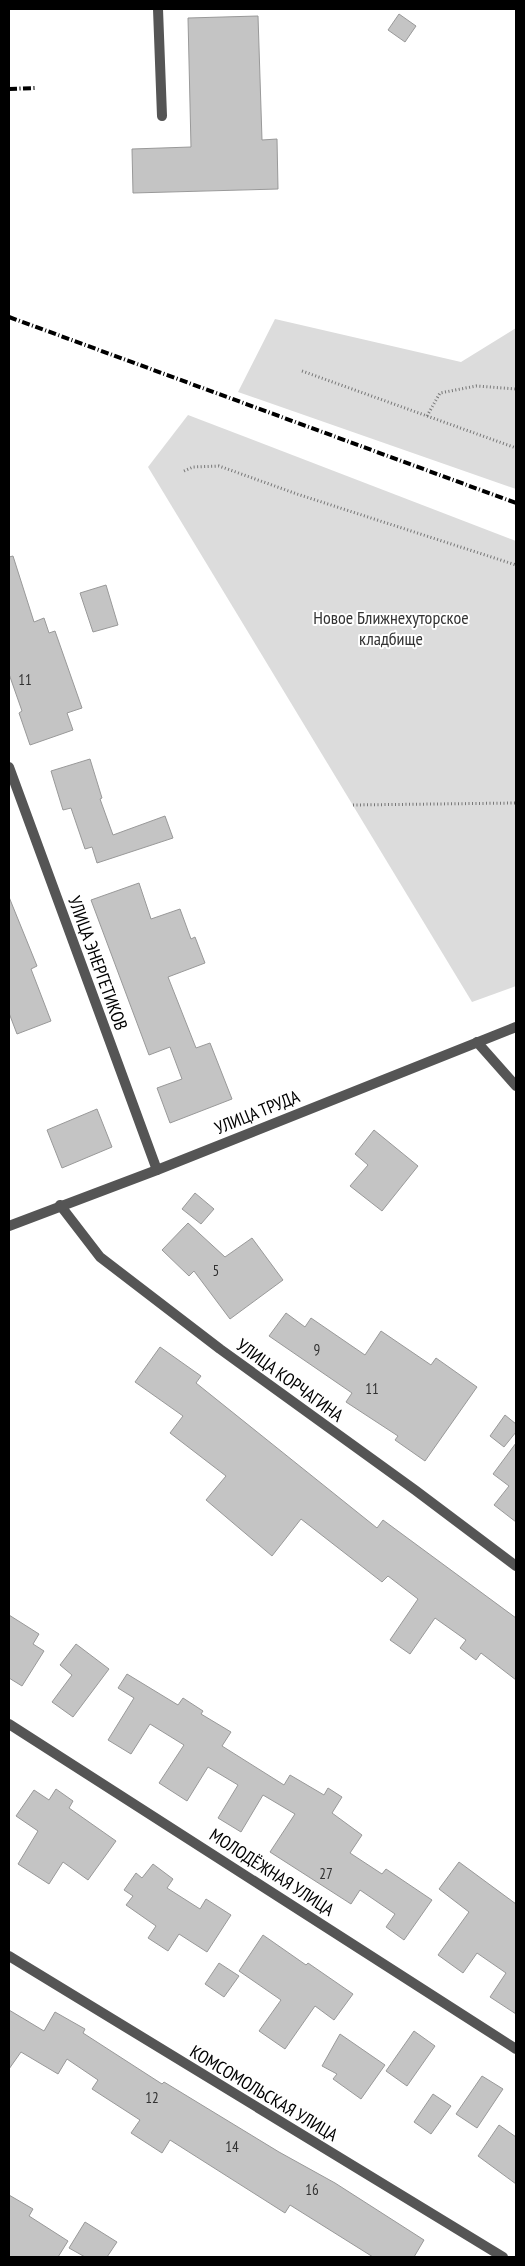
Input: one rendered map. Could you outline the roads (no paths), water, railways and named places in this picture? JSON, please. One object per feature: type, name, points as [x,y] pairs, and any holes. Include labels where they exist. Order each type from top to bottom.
[{"type":"street","points":[[158,9],[162,116]]},
{"type":"street","name":"УЛИЦА ЭНЕРГЕТИКОВ","points":[[9,767],[157,1170]]},
{"type":"street","name":"УЛИЦА ТРУДА","points":[[9,1226],[60,1205],[157,1170],[516,1027]]},
{"type":"street","points":[[477,1042],[516,1086]]},
{"type":"street","name":"УЛИЦА КОРЧАГИНА","points":[[60,1205],[100,1257],[220,1349],[407,1484],[516,1566]]},
{"type":"street","name":"МОЛОДЁЖНАЯ УЛИЦА","points":[[9,1724],[516,2049]]},
{"type":"street","name":"КОМСОМОЛЬСКАЯ УЛИЦА","points":[[9,1956],[503,2257]]},
{"type":"railway","points":[[9,89],[35,88]]},
{"type":"railway","points":[[9,317],[516,503]]},
{"type":"park label","name":"Новое Ближнехуторское кладбище","points":[[391,628]]}]
